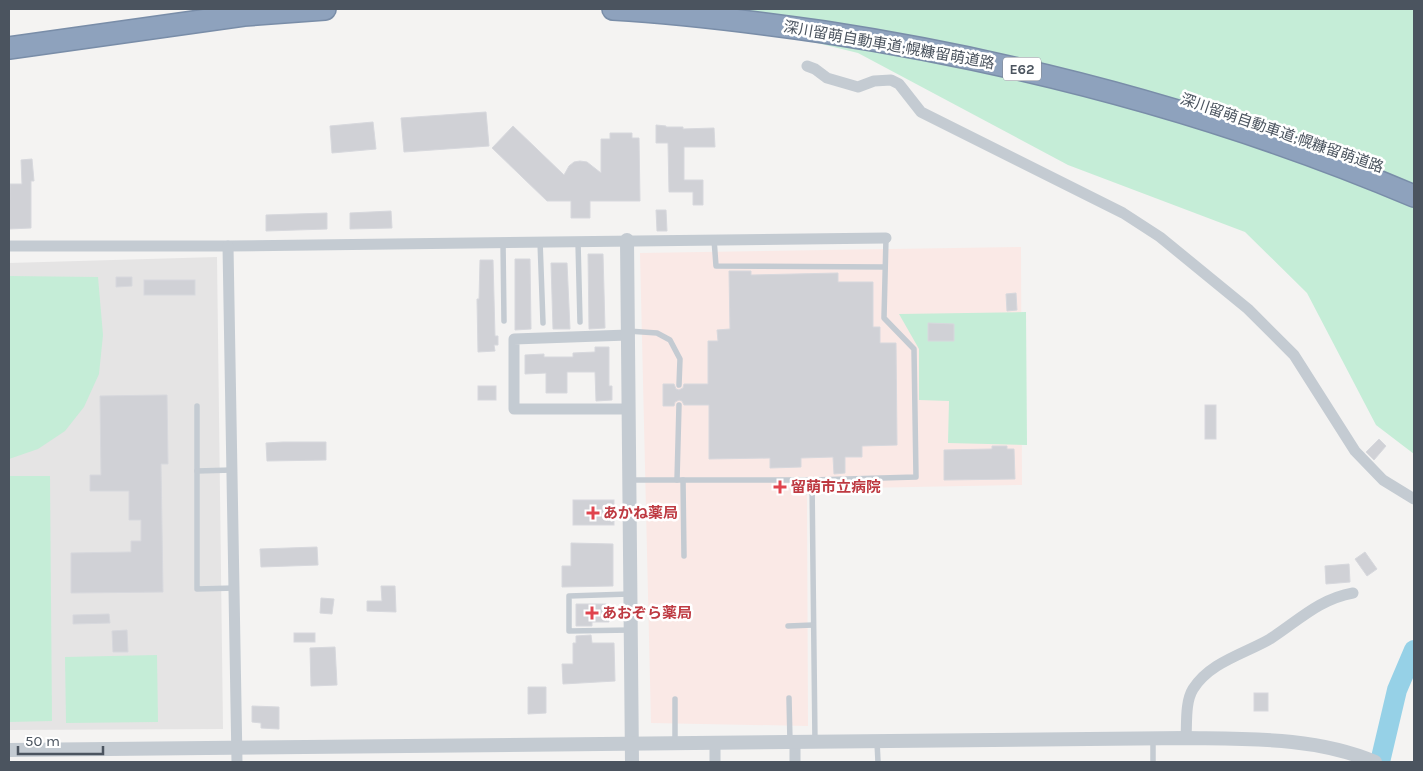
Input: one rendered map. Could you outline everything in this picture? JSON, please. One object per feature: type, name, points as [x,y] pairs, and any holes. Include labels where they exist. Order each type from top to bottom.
[{"type":"highway","points":[[9,48],[206,9]]},
{"type":"highway","points":[[9,40],[53,38],[244,15],[325,9]]},
{"type":"highway","name":"深川留萌自動車道;幌糠留萌道路","points":[[613,9],[735,19],[901,44],[1003,64],[1127,96],[1242,130],[1380,181],[1414,196]]},
{"type":"highway","name":"深川留萌自動車道;幌糠留萌道路","points":[[767,9],[903,30],[1011,52],[1148,87],[1251,119],[1390,171],[1414,182]]},
{"type":"street","points":[[807,66],[815,69],[827,78],[858,87],[874,82],[891,80],[899,84],[921,112],[1123,213],[1160,237],[1248,309],[1294,355],[1355,451],[1383,480],[1414,499]]},
{"type":"street","points":[[9,246],[228,246],[886,238]]},
{"type":"street","points":[[627,240],[632,762]]},
{"type":"street","points":[[228,246],[237,762]]},
{"type":"street","points":[[628,333],[514,339],[514,409],[629,409]]},
{"type":"street","points":[[1186,738],[1188,704],[1192,690],[1201,679],[1220,664],[1269,639],[1324,602],[1337,596],[1353,593]]},
{"type":"street","points":[[9,750],[1186,738],[1272,740],[1357,754],[1375,762]]},
{"type":"street","points":[[793,742],[795,762]]},
{"type":"street","points":[[715,743],[715,762]]},
{"type":"lane","points":[[630,480],[812,480],[916,477],[914,349],[884,318],[886,238]]},
{"type":"lane","points":[[714,239],[716,266],[885,267]]},
{"type":"lane","points":[[540,241],[543,323]]},
{"type":"lane","points":[[578,241],[580,322]]},
{"type":"lane","points":[[503,242],[504,321]]},
{"type":"lane","points":[[628,333],[657,333],[670,340],[680,360],[679,384]]},
{"type":"lane","points":[[197,406],[197,589],[235,588]]},
{"type":"lane","points":[[679,406],[684,556]]},
{"type":"lane","points":[[197,471],[233,470]]},
{"type":"lane","points":[[812,480],[815,742]]},
{"type":"lane","points":[[631,594],[569,596],[570,631],[631,630]]},
{"type":"lane","points":[[788,626],[813,625]]},
{"type":"lane","points":[[789,698],[793,742]]},
{"type":"lane","points":[[675,699],[675,744]]},
{"type":"lane","points":[[1153,738],[1153,762]]},
{"type":"lane","points":[[877,741],[878,762]]},
{"type":"shaded area","name":"留萌市立病院","points":[[1021,247],[1022,485],[807,489],[808,726],[651,723],[640,253]]},
{"type":"shaded area","points":[[217,257],[223,729],[9,730],[9,263]]},
{"type":"green space","points":[[682,9],[1414,9],[1414,454],[1376,425],[1307,293],[1245,232],[1068,165],[858,53],[797,38],[698,27]]},
{"type":"green space","points":[[9,276],[98,277],[103,335],[99,374],[84,407],[65,431],[38,449],[9,459]]},
{"type":"green space","points":[[1026,312],[1027,445],[948,443],[949,401],[919,400],[919,349],[899,314]]},
{"type":"green space","points":[[9,476],[50,476],[52,721],[9,722]]},
{"type":"green space","points":[[157,655],[158,722],[66,723],[65,657]]},
{"type":"building","points":[[486,112],[489,146],[404,152],[401,118]]},
{"type":"building","points":[[373,122],[376,149],[332,153],[330,126]]},
{"type":"building","points":[[656,125],[683,127],[683,129],[714,128],[715,147],[684,147],[684,180],[703,180],[703,205],[693,205],[693,192],[669,192],[668,143],[656,143]]},
{"type":"building","points":[[513,126],[564,175],[569,166],[574,162],[580,161],[587,162],[601,173],[601,139],[610,139],[610,133],[632,133],[632,138],[639,138],[640,201],[590,201],[590,218],[571,218],[571,201],[547,201],[492,148]]},
{"type":"building","points":[[32,159],[34,181],[31,181],[31,228],[9,229],[10,184],[22,184],[21,160]]},
{"type":"building","points":[[656,210],[666,210],[667,231],[657,231]]},
{"type":"building","points":[[391,211],[392,228],[350,229],[350,213]]},
{"type":"building","points":[[327,213],[327,229],[266,231],[266,215]]},
{"type":"building","points":[[588,254],[603,254],[605,328],[589,329]]},
{"type":"building","points":[[515,259],[530,259],[531,329],[515,330]]},
{"type":"building","points":[[480,260],[493,260],[495,336],[498,336],[498,345],[494,345],[495,351],[478,352],[477,299],[479,299]]},
{"type":"building","points":[[551,263],[567,263],[570,329],[553,329]]},
{"type":"building","points":[[729,271],[751,271],[751,275],[838,273],[838,282],[873,282],[873,327],[880,327],[880,343],[896,343],[897,445],[862,446],[862,457],[845,457],[845,473],[834,474],[833,457],[801,458],[801,467],[770,468],[770,458],[709,459],[709,405],[684,405],[679,400],[675,402],[674,406],[663,406],[663,384],[674,384],[676,389],[679,390],[683,388],[684,384],[708,384],[708,341],[718,341],[717,330],[730,329]]},
{"type":"building","points":[[116,277],[132,277],[132,286],[116,287]]},
{"type":"building","points":[[144,280],[195,280],[195,295],[144,295]]},
{"type":"building","points":[[1016,293],[1017,310],[1007,311],[1006,294]]},
{"type":"building","points":[[928,323],[954,324],[954,341],[928,341]]},
{"type":"building","points":[[595,347],[609,347],[609,386],[612,386],[612,400],[596,401],[595,372],[567,372],[567,393],[546,393],[546,373],[525,374],[525,355],[544,354],[544,357],[573,357],[573,353],[595,352]]},
{"type":"building","points":[[478,386],[496,386],[496,400],[478,400]]},
{"type":"building","points":[[167,395],[168,464],[161,464],[163,592],[71,593],[71,553],[131,552],[131,541],[141,541],[141,520],[129,520],[129,491],[90,491],[90,475],[101,475],[100,396]]},
{"type":"building","points":[[1205,405],[1216,405],[1216,439],[1205,439]]},
{"type":"building","points":[[1379,439],[1386,446],[1374,460],[1366,452]]},
{"type":"building","points":[[326,442],[326,460],[267,461],[266,443]]},
{"type":"building","points":[[992,446],[1007,446],[1007,449],[1014,449],[1015,479],[944,480],[944,450],[992,449]]},
{"type":"building","name":"あかね薬局","points":[[573,500],[614,500],[614,525],[573,525]]},
{"type":"building","points":[[571,543],[613,544],[613,586],[562,587],[562,566],[571,566]]},
{"type":"building","points":[[317,547],[318,565],[261,567],[260,549]]},
{"type":"building","points":[[1365,552],[1377,569],[1367,576],[1355,559]]},
{"type":"building","points":[[1349,564],[1350,582],[1326,584],[1325,566]]},
{"type":"building","points":[[381,586],[395,586],[396,612],[367,611],[367,601],[382,601]]},
{"type":"building","points":[[321,598],[334,599],[332,614],[320,613]]},
{"type":"building","name":"あおぞら薬局","points":[[576,604],[609,604],[609,622],[592,622],[592,626],[576,626]]},
{"type":"building","points":[[109,614],[110,623],[73,624],[73,615]]},
{"type":"building","points":[[127,630],[128,652],[113,652],[112,631]]},
{"type":"building","points":[[294,633],[315,633],[315,642],[294,642]]},
{"type":"building","points":[[591,635],[592,643],[614,643],[615,681],[563,684],[562,664],[573,664],[573,643],[576,643],[576,636]]},
{"type":"building","points":[[335,647],[337,685],[311,686],[310,648]]},
{"type":"building","points":[[528,687],[546,687],[546,713],[528,714]]},
{"type":"building","points":[[1254,693],[1268,693],[1268,711],[1254,711]]},
{"type":"building","points":[[252,706],[279,707],[279,729],[261,728],[261,723],[252,722]]},
{"type":"waterway","points":[[1380,762],[1397,690],[1414,650]]},
{"type":"place","name":"留萌市立病院","points":[[780,487]]},
{"type":"place","name":"あかね薬局","points":[[593,513]]},
{"type":"place","name":"あおぞら薬局","points":[[592,613]]}]
